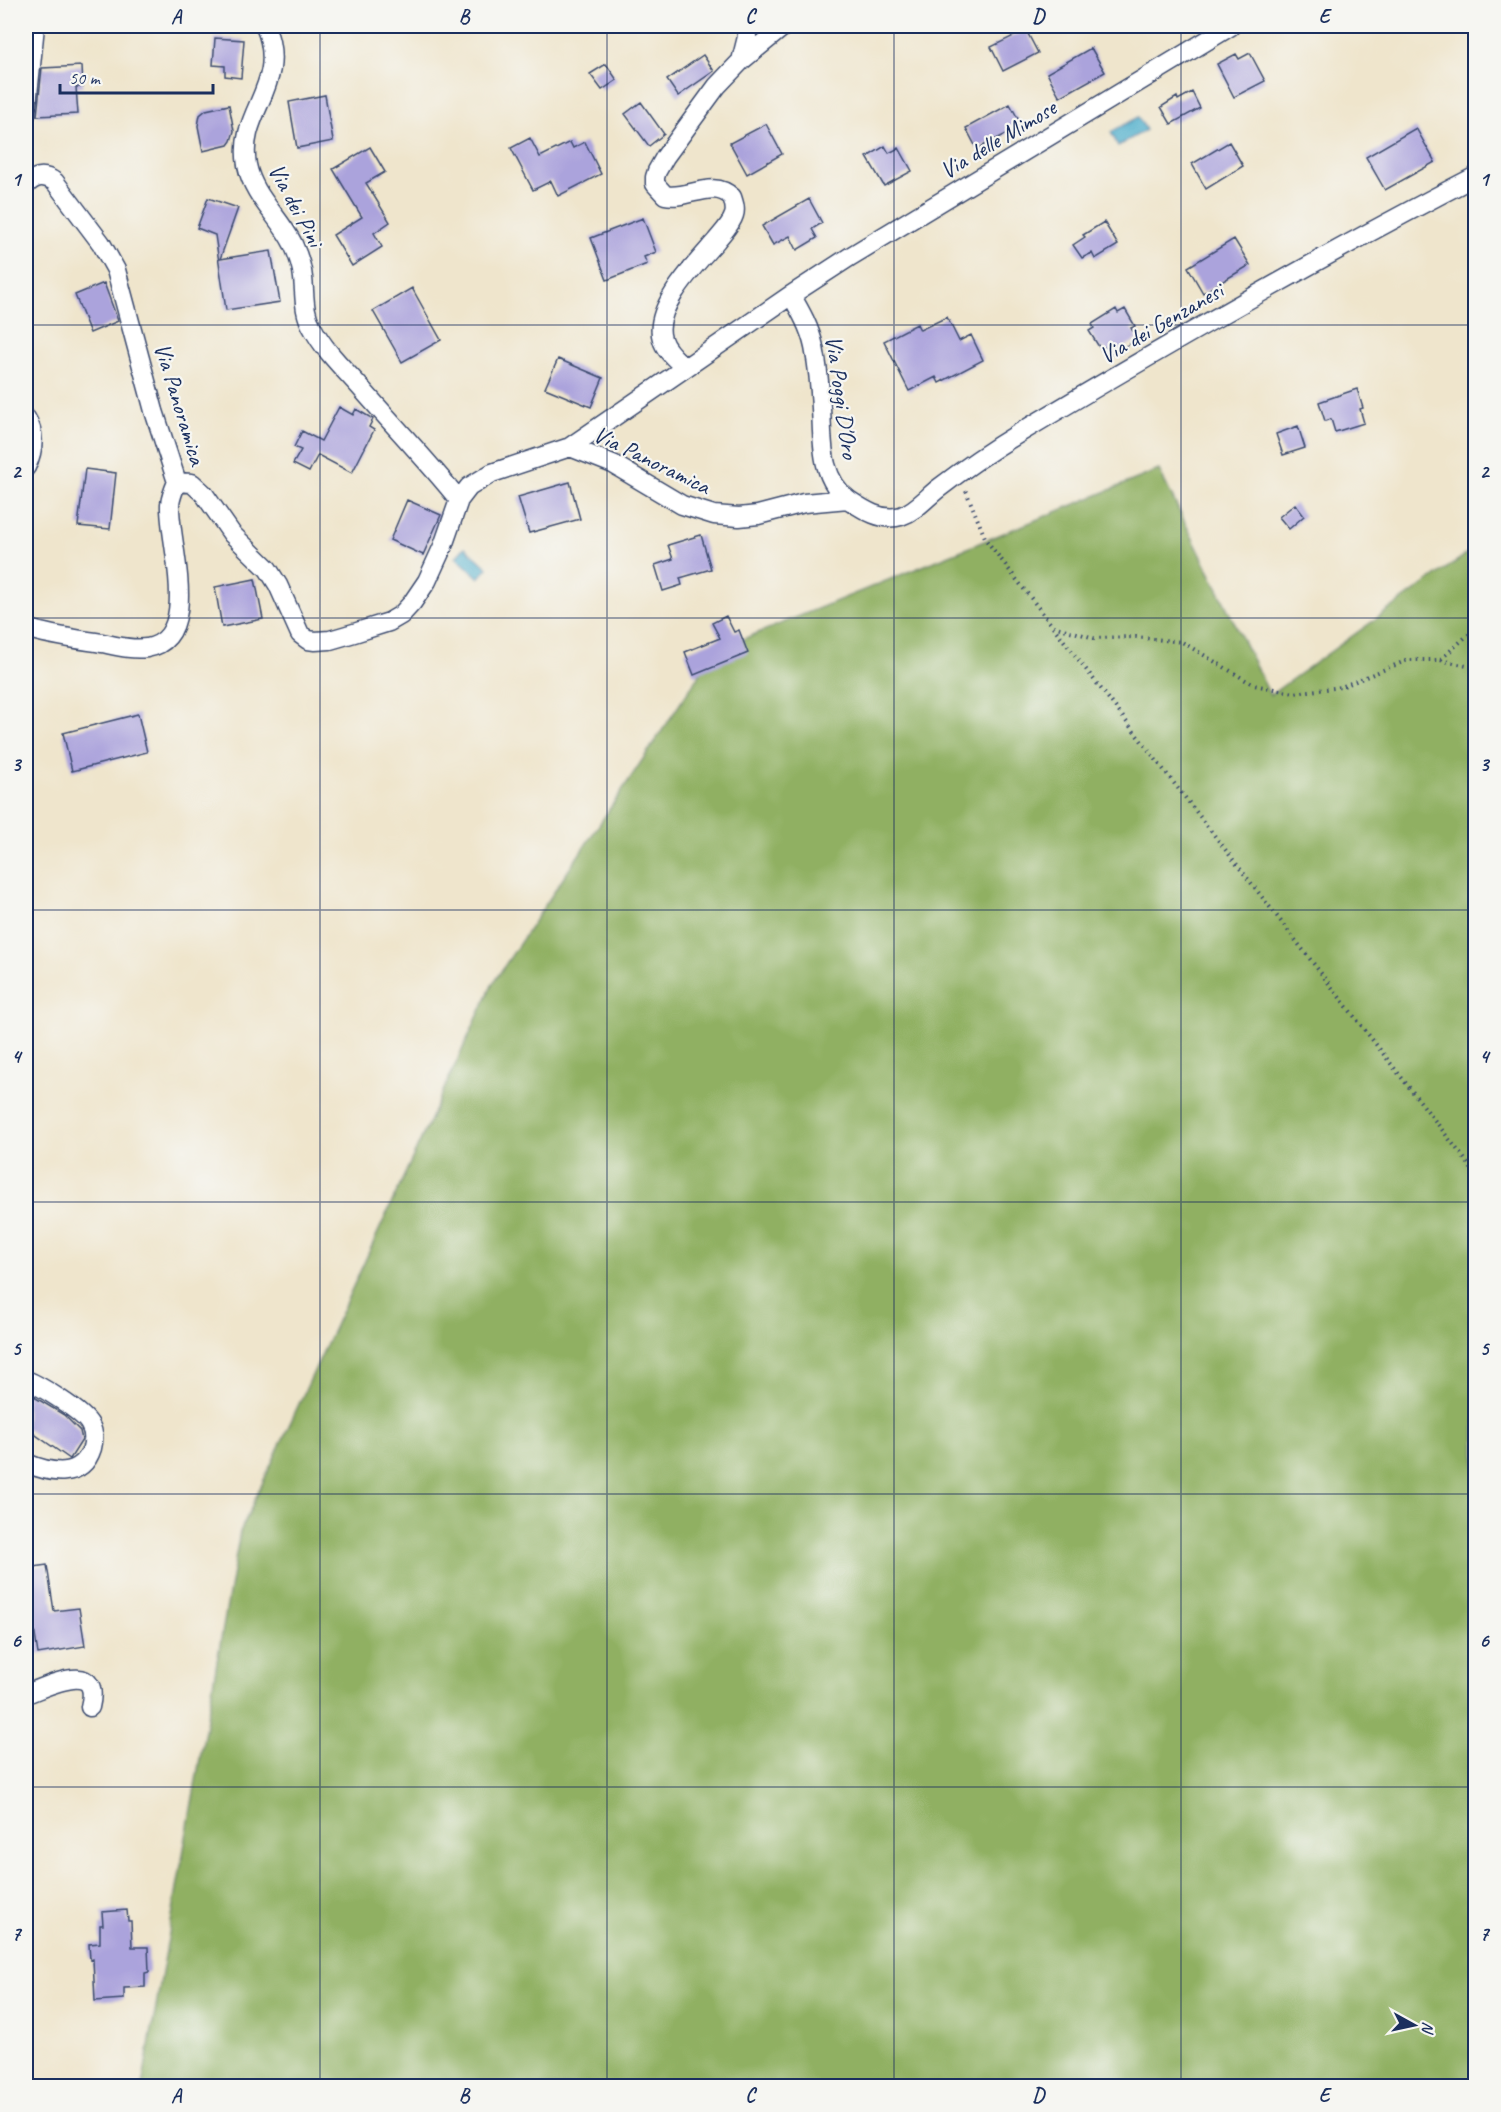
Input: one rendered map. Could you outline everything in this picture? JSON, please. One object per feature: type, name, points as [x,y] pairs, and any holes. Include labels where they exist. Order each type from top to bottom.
[{"type":"street","points":[[26,114],[35,26]]},
{"type":"street","name":"Via dei Pini","points":[[265,26],[272,45],[272,66],[268,84],[248,135],[247,164],[258,193],[288,235],[297,254],[309,322],[325,347],[459,500]]},
{"type":"street","points":[[741,62],[747,37],[746,26]]},
{"type":"street","points":[[685,368],[661,339],[662,317],[675,292],[732,221],[735,204],[732,197],[721,190],[704,190],[679,196],[665,195],[655,184],[655,177],[664,157],[717,86],[741,62],[784,26]]},
{"type":"street","name":"Via delle Mimose","points":[[791,295],[851,256],[1231,26]]},
{"type":"street","name":"Via dei Genzanesi","points":[[878,517],[889,518],[904,515],[959,473],[1020,433],[1228,311],[1476,176]]},
{"type":"street","name":"Via Panoramica","points":[[26,185],[38,177],[45,177],[55,182],[101,243],[112,261],[121,286],[157,422],[177,482],[192,483],[204,494],[232,534],[268,569],[300,634],[308,640],[330,640],[389,622],[405,612],[418,596],[431,573],[459,500],[475,482],[492,472],[570,447],[613,464],[682,505],[714,515],[739,517],[758,515],[816,501],[848,499]]},
{"type":"street","points":[[570,447],[791,295]]},
{"type":"street","name":"Via Poggi D'Oro","points":[[791,295],[807,325],[815,354],[824,459],[832,480],[848,499],[878,517]]},
{"type":"street","points":[[26,418],[31,427],[33,439],[26,467]]},
{"type":"street","points":[[26,628],[127,648],[149,647],[170,636],[178,602],[170,511],[171,496],[177,482]]},
{"type":"street","points":[[26,1380],[84,1417],[92,1429],[93,1442],[87,1457],[75,1470],[62,1472],[48,1470],[26,1463]]},
{"type":"street","points":[[26,1694],[67,1680],[82,1679],[90,1683],[93,1691],[90,1707]]},
{"type":"path","points":[[959,473],[986,540],[1470,1166],[1476,1181]]},
{"type":"path","points":[[1052,625],[1094,638],[1136,637],[1182,642],[1254,685],[1294,693],[1341,687],[1408,660],[1440,660],[1476,668]]},
{"type":"path","points":[[1440,660],[1476,628]]},
{"type":"green space","points":[[1159,470],[1270,695],[1475,548],[1475,2086],[142,2086],[240,1532],[493,983],[716,650]]},
{"type":"water","points":[[1138,117],[1146,130],[1118,146],[1111,132]]},
{"type":"water","points":[[465,547],[488,568],[479,578],[456,557]]},
{"type":"building","points":[[1026,30],[1038,53],[1003,71],[991,47]]},
{"type":"building","points":[[215,38],[244,40],[241,78],[225,76],[225,66],[213,65]]},
{"type":"building","points":[[1091,48],[1105,72],[1060,97],[1047,73]]},
{"type":"building","points":[[1250,53],[1265,81],[1234,97],[1217,64],[1236,54],[1239,59]]},
{"type":"building","points":[[703,55],[714,71],[678,96],[667,80]]},
{"type":"building","points":[[606,64],[617,80],[602,90],[590,74]]},
{"type":"building","points":[[82,66],[83,87],[76,87],[78,114],[37,116],[42,68]]},
{"type":"building","points":[[1192,92],[1200,108],[1171,124],[1161,107],[1177,97],[1178,100]]},
{"type":"building","points":[[325,95],[333,141],[297,148],[289,102]]},
{"type":"building","points":[[641,102],[664,134],[649,146],[625,114]]},
{"type":"building","points":[[1010,104],[1022,126],[977,149],[966,128]]},
{"type":"building","points":[[229,105],[234,131],[231,141],[228,145],[203,151],[198,126],[200,115],[206,110]]},
{"type":"building","points":[[766,124],[782,154],[747,174],[730,143]]},
{"type":"building","points":[[1416,128],[1435,162],[1385,190],[1366,157]]},
{"type":"building","points":[[530,138],[540,157],[570,142],[573,148],[585,142],[601,174],[558,196],[551,181],[533,190],[511,148]]},
{"type":"building","points":[[1229,142],[1243,166],[1206,189],[1192,164]]},
{"type":"building","points":[[885,146],[889,153],[899,148],[912,171],[884,186],[867,157]]},
{"type":"building","points":[[370,147],[385,172],[366,183],[390,222],[374,233],[382,247],[352,266],[333,235],[362,217],[333,169]]},
{"type":"building","points":[[208,198],[238,208],[220,259],[271,251],[280,302],[226,310],[215,235],[197,228]]},
{"type":"building","points":[[809,199],[822,223],[812,229],[817,238],[797,250],[790,236],[773,245],[762,226]]},
{"type":"building","points":[[643,218],[656,252],[644,257],[647,264],[607,280],[591,238]]},
{"type":"building","points":[[1104,222],[1118,245],[1095,259],[1092,253],[1082,258],[1073,245],[1085,237],[1083,235]]},
{"type":"building","points":[[1234,239],[1250,265],[1203,293],[1188,267]]},
{"type":"building","points":[[104,283],[118,321],[90,333],[75,295]]},
{"type":"building","points":[[412,288],[441,340],[402,362],[373,311]]},
{"type":"building","points":[[1116,309],[1118,313],[1125,309],[1135,326],[1131,328],[1138,339],[1109,356],[1104,347],[1101,350],[1089,331],[1094,328],[1092,324]]},
{"type":"building","points":[[947,317],[959,341],[971,335],[983,360],[939,383],[936,377],[909,391],[884,341],[917,324],[920,330]]},
{"type":"building","points":[[558,359],[603,378],[591,407],[545,388]]},
{"type":"building","points":[[1357,389],[1363,408],[1360,409],[1364,423],[1335,432],[1331,419],[1325,421],[1319,402]]},
{"type":"building","points":[[339,407],[353,415],[356,409],[373,419],[369,427],[374,430],[352,473],[318,455],[309,472],[293,464],[301,450],[294,447],[302,431],[321,441]]},
{"type":"building","points":[[1298,426],[1305,448],[1283,455],[1276,434]]},
{"type":"building","points":[[85,469],[116,473],[110,529],[78,526]]},
{"type":"building","points":[[570,482],[580,519],[529,533],[518,497]]},
{"type":"building","points":[[407,500],[441,515],[423,555],[390,540]]},
{"type":"building","points":[[1295,504],[1304,516],[1289,529],[1279,517]]},
{"type":"building","points":[[701,535],[711,569],[680,578],[682,585],[663,591],[655,565],[673,559],[668,545]]},
{"type":"building","points":[[255,579],[263,619],[222,627],[215,587]]},
{"type":"building","points":[[726,616],[734,632],[739,630],[748,653],[694,675],[685,652],[720,638],[712,623]]},
{"type":"building","points":[[138,714],[147,752],[72,771],[63,733]]},
{"type":"building","points":[[26,1392],[64,1415],[80,1431],[82,1440],[70,1459],[26,1428]]},
{"type":"building","points":[[47,1565],[54,1611],[79,1608],[85,1646],[38,1654],[31,1610],[26,1610],[26,1568]]},
{"type":"building","points":[[127,1910],[128,1921],[131,1921],[132,1947],[148,1947],[149,1972],[145,1973],[145,1987],[124,1988],[124,1999],[95,2001],[93,1959],[90,1960],[89,1944],[100,1943],[100,1925],[103,1925],[102,1912]]}]
